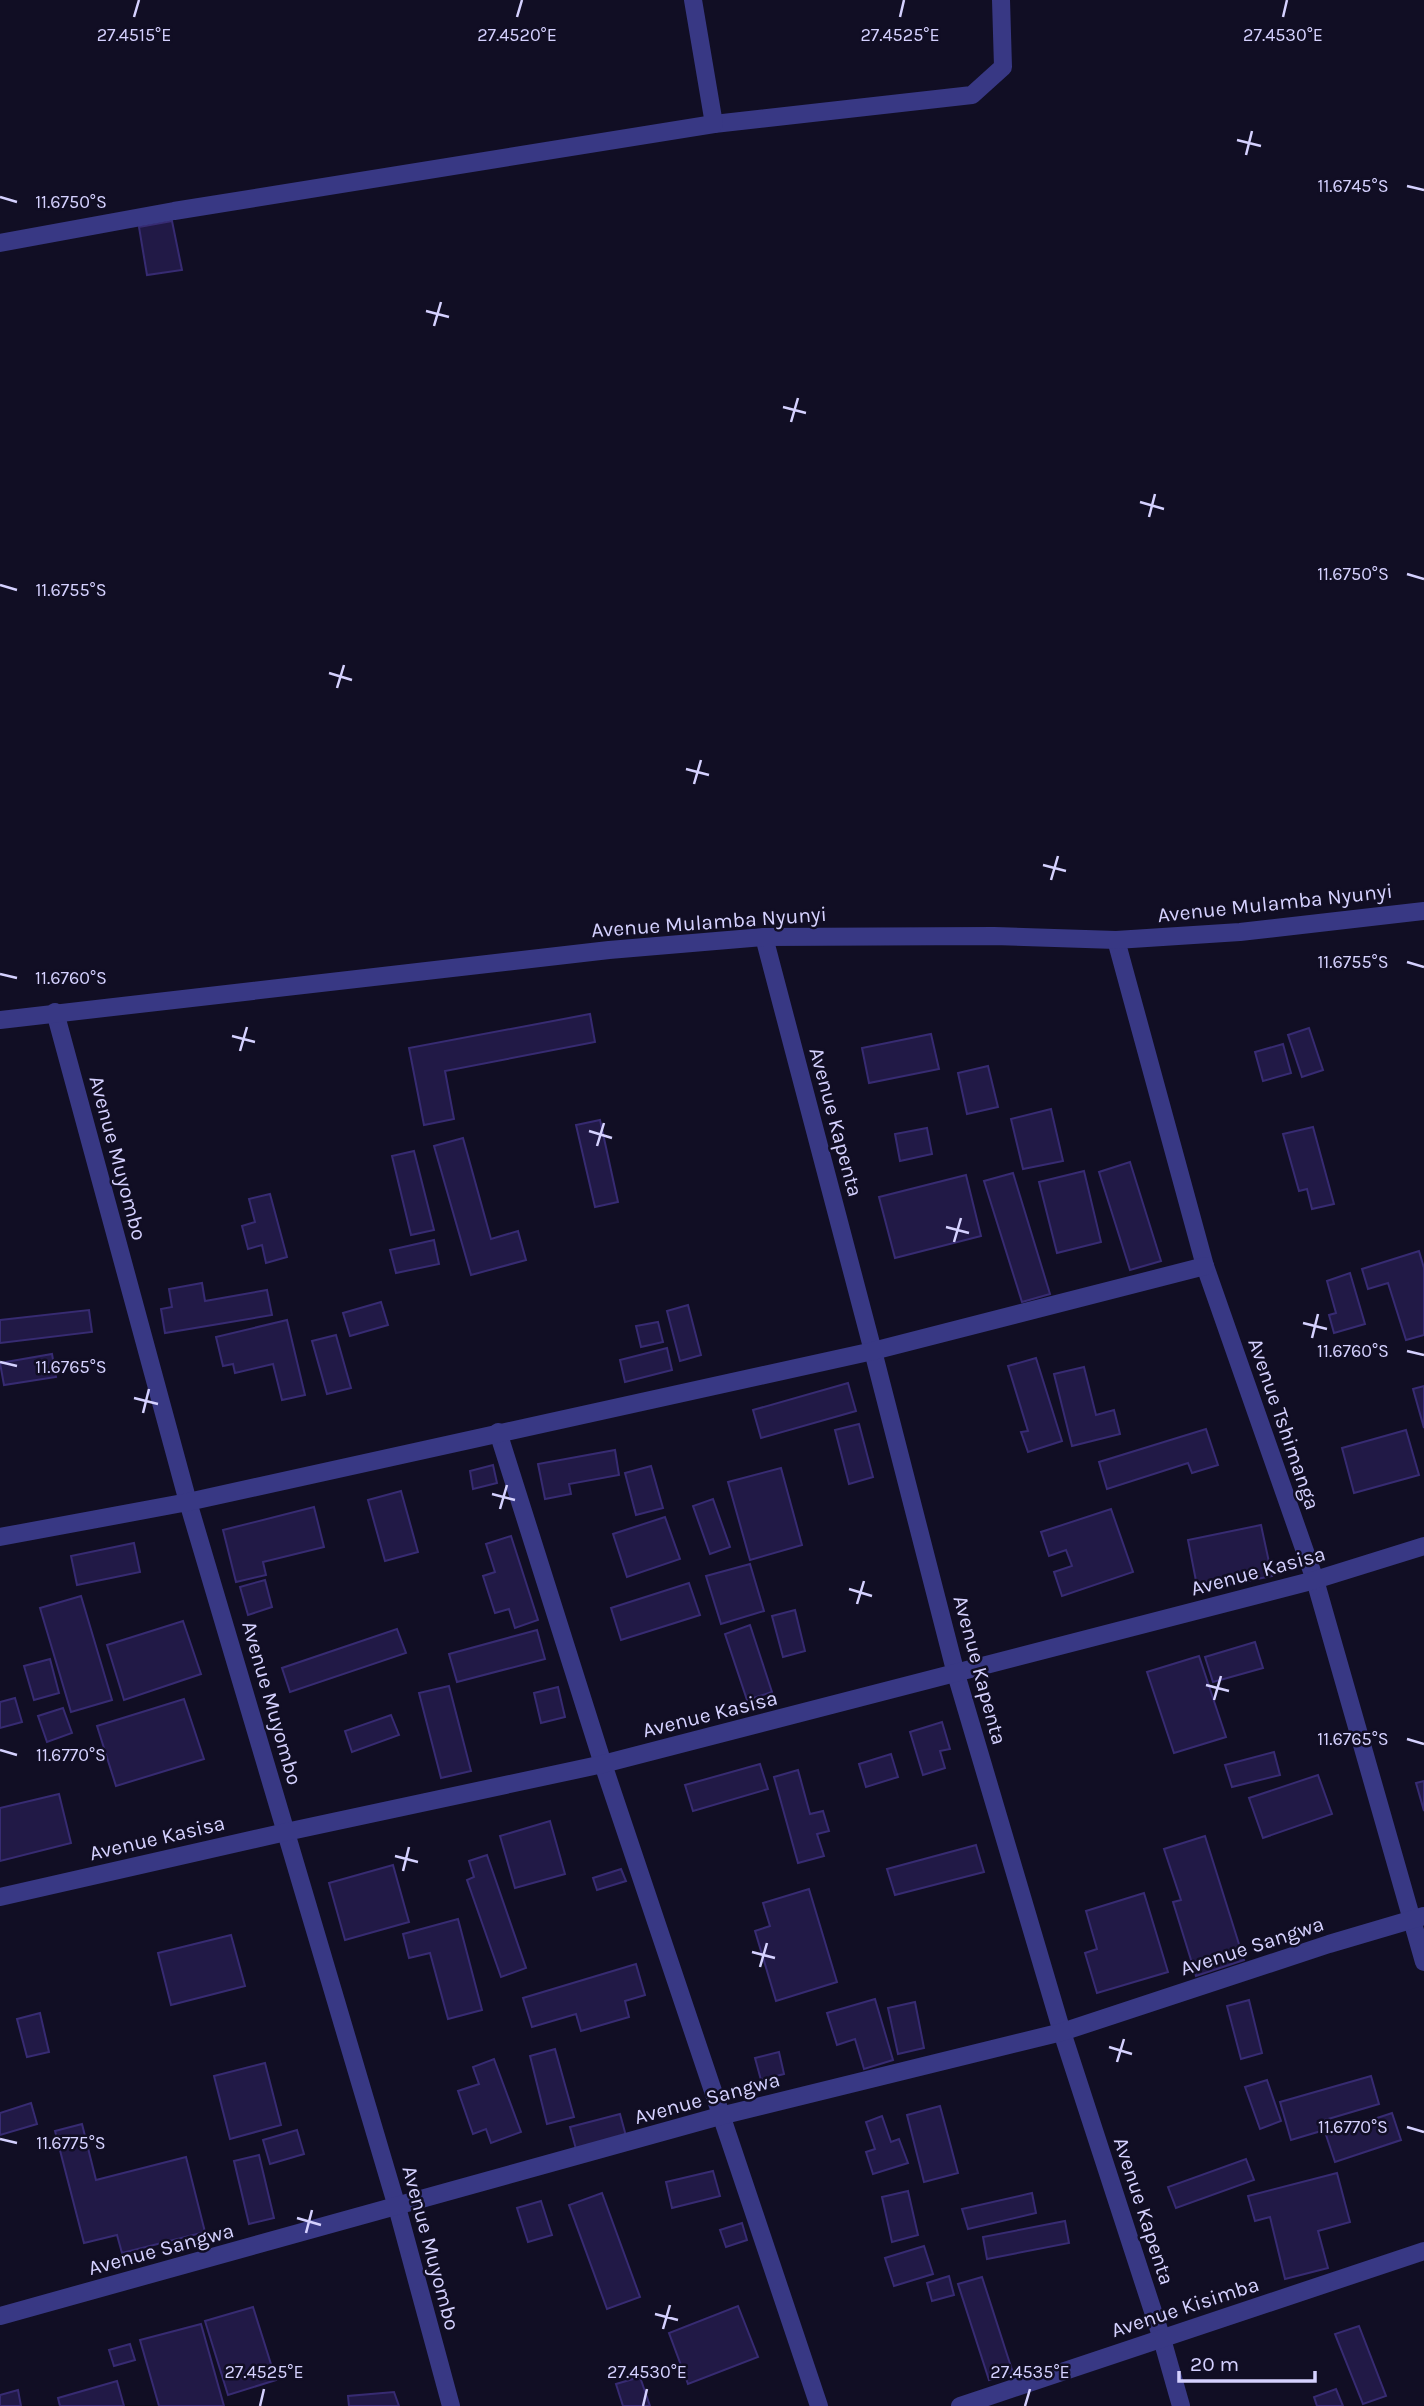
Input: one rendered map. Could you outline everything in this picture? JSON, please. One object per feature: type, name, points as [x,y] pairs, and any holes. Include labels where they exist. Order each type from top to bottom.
[{"type":"street","points":[[693,0],[714,124]]},
{"type":"street","points":[[0,243],[174,211],[714,124],[972,95],[1003,67],[1001,0]]},
{"type":"street","name":"Avenue Mulamba Nyunyi","points":[[0,1020],[609,950],[764,937],[993,936],[1116,940],[1240,932],[1424,911]]},
{"type":"street","name":"Avenue Kapenta","points":[[764,937],[956,1674],[1062,2032],[1162,2339],[1181,2406]]},
{"type":"street","name":"Avenue Tshimanga","points":[[1116,940],[1205,1266],[1315,1580],[1418,1918],[1424,1962]]},
{"type":"street","name":"Avenue Muyombo","points":[[55,1012],[188,1502],[397,2207],[451,2406]]},
{"type":"street","points":[[0,1537],[188,1502],[873,1350],[1205,1266]]},
{"type":"street","points":[[498,1432],[603,1764],[819,2406]]},
{"type":"street","name":"Avenue Kasisa","points":[[0,1897],[603,1764],[1315,1580],[1424,1546]]},
{"type":"street","name":"Avenue Sangwa","points":[[0,2316],[720,2116],[1062,2032],[1329,1944],[1418,1918]]},
{"type":"street","name":"Avenue Kisimba","points":[[960,2406],[1424,2251]]},
{"type":"building","points":[[172,221],[182,270],[147,275],[139,227]]},
{"type":"building","points":[[590,1014],[595,1042],[445,1071],[454,1119],[424,1125],[409,1048]]},
{"type":"building","points":[[1309,1028],[1323,1070],[1302,1077],[1288,1035]]},
{"type":"building","points":[[931,1034],[939,1069],[869,1083],[862,1048]]},
{"type":"building","points":[[1283,1044],[1291,1073],[1263,1081],[1255,1052]]},
{"type":"building","points":[[988,1066],[998,1107],[967,1114],[958,1073]]},
{"type":"building","points":[[1051,1109],[1063,1161],[1023,1169],[1011,1119]]},
{"type":"building","points":[[600,1120],[618,1202],[595,1207],[576,1125]]},
{"type":"building","points":[[1313,1127],[1334,1204],[1312,1209],[1307,1189],[1299,1191],[1283,1134]]},
{"type":"building","points":[[927,1128],[932,1154],[900,1161],[895,1134]]},
{"type":"building","points":[[463,1138],[491,1239],[518,1231],[526,1260],[471,1275],[434,1146]]},
{"type":"building","points":[[414,1151],[434,1230],[411,1235],[392,1156]]},
{"type":"building","points":[[1130,1162],[1161,1261],[1130,1270],[1099,1172]]},
{"type":"building","points":[[1084,1171],[1101,1242],[1057,1253],[1039,1182]]},
{"type":"building","points":[[1013,1173],[1050,1294],[1022,1302],[984,1181]]},
{"type":"building","points":[[966,1175],[981,1236],[895,1258],[879,1197]]},
{"type":"building","points":[[270,1194],[287,1257],[266,1263],[262,1245],[248,1249],[242,1226],[255,1222],[249,1199]]},
{"type":"building","points":[[434,1240],[439,1264],[396,1273],[390,1250]]},
{"type":"building","points":[[1419,1251],[1424,1268],[1424,1335],[1406,1340],[1388,1283],[1368,1289],[1362,1269]]},
{"type":"building","points":[[1350,1273],[1365,1324],[1334,1333],[1329,1315],[1336,1313],[1327,1281]]},
{"type":"building","points":[[202,1283],[205,1301],[267,1290],[272,1315],[165,1333],[161,1309],[172,1307],[169,1289]]},
{"type":"building","points":[[381,1302],[388,1325],[350,1336],[343,1313]]},
{"type":"building","points":[[688,1305],[701,1355],[680,1361],[667,1311]]},
{"type":"building","points":[[89,1310],[92,1332],[0,1343],[0,1320]]},
{"type":"building","points":[[287,1320],[305,1395],[282,1400],[273,1364],[235,1373],[233,1364],[223,1366],[216,1337]]},
{"type":"building","points":[[658,1322],[663,1342],[641,1347],[636,1326]]},
{"type":"building","points":[[336,1335],[351,1388],[327,1394],[312,1341]]},
{"type":"building","points":[[667,1348],[672,1370],[625,1382],[620,1360]]},
{"type":"building","points":[[52,1354],[56,1377],[4,1385],[0,1363]]},
{"type":"building","points":[[1036,1358],[1062,1441],[1028,1452],[1021,1432],[1028,1431],[1008,1366]]},
{"type":"building","points":[[1084,1367],[1096,1415],[1114,1410],[1120,1434],[1072,1446],[1054,1374]]},
{"type":"building","points":[[848,1383],[856,1411],[761,1438],[753,1410]]},
{"type":"building","points":[[1424,1386],[1424,1428],[1413,1389]]},
{"type":"building","points":[[859,1424],[873,1477],[849,1484],[835,1430]]},
{"type":"building","points":[[1206,1429],[1218,1465],[1192,1473],[1188,1463],[1107,1489],[1099,1462]]},
{"type":"building","points":[[1406,1430],[1419,1475],[1354,1493],[1342,1448]]},
{"type":"building","points":[[615,1450],[619,1475],[569,1484],[571,1494],[545,1499],[538,1464]]},
{"type":"building","points":[[493,1465],[497,1483],[473,1489],[470,1471]]},
{"type":"building","points":[[651,1466],[663,1508],[636,1515],[625,1473]]},
{"type":"building","points":[[781,1468],[802,1545],[750,1560],[728,1482]]},
{"type":"building","points":[[401,1491],[418,1552],[385,1561],[368,1500]]},
{"type":"building","points":[[713,1499],[730,1547],[710,1554],[693,1506]]},
{"type":"building","points":[[314,1507],[324,1547],[263,1562],[266,1575],[236,1582],[223,1530]]},
{"type":"building","points":[[1111,1509],[1133,1572],[1062,1596],[1054,1572],[1072,1566],[1066,1550],[1049,1556],[1041,1532]]},
{"type":"building","points":[[665,1517],[680,1559],[627,1577],[613,1534]]},
{"type":"building","points":[[1261,1525],[1272,1576],[1198,1591],[1188,1540]]},
{"type":"building","points":[[511,1536],[538,1620],[515,1628],[509,1609],[495,1613],[483,1576],[495,1572],[486,1544]]},
{"type":"building","points":[[134,1543],[140,1572],[77,1585],[71,1556]]},
{"type":"building","points":[[750,1564],[764,1611],[721,1624],[706,1576]]},
{"type":"building","points":[[265,1580],[272,1607],[248,1615],[240,1587]]},
{"type":"building","points":[[689,1583],[700,1615],[621,1640],[611,1608]]},
{"type":"building","points":[[81,1596],[112,1700],[71,1712],[40,1608]]},
{"type":"building","points":[[795,1610],[805,1651],[783,1657],[772,1616]]},
{"type":"building","points":[[183,1621],[201,1674],[124,1700],[107,1645]]},
{"type":"building","points":[[750,1625],[772,1692],[747,1700],[725,1634]]},
{"type":"building","points":[[397,1629],[406,1653],[290,1692],[282,1668]]},
{"type":"building","points":[[537,1630],[545,1659],[457,1682],[449,1654]]},
{"type":"building","points":[[1255,1642],[1263,1668],[1213,1682],[1205,1657]]},
{"type":"building","points":[[1199,1656],[1226,1737],[1174,1753],[1147,1672]]},
{"type":"building","points":[[50,1659],[59,1693],[34,1700],[24,1666]]},
{"type":"building","points":[[449,1686],[471,1771],[441,1778],[419,1693]]},
{"type":"building","points":[[558,1687],[565,1717],[541,1723],[534,1693]]},
{"type":"building","points":[[15,1698],[22,1722],[0,1728],[0,1702]]},
{"type":"building","points":[[184,1699],[204,1759],[116,1786],[97,1726]]},
{"type":"building","points":[[63,1708],[72,1733],[47,1742],[38,1716]]},
{"type":"building","points":[[391,1715],[399,1735],[352,1752],[345,1731]]},
{"type":"building","points":[[942,1722],[950,1749],[940,1751],[945,1768],[923,1775],[910,1732]]},
{"type":"building","points":[[1274,1752],[1280,1775],[1232,1787],[1225,1765]]},
{"type":"building","points":[[891,1754],[898,1777],[866,1787],[859,1764]]},
{"type":"building","points":[[760,1764],[768,1789],[693,1811],[685,1785]]},
{"type":"building","points":[[798,1770],[810,1814],[823,1811],[829,1831],[817,1834],[824,1856],[798,1863],[774,1777]]},
{"type":"building","points":[[1318,1775],[1332,1814],[1263,1838],[1249,1798]]},
{"type":"building","points":[[1424,1781],[1424,1811],[1416,1783]]},
{"type":"building","points":[[59,1794],[71,1843],[0,1861],[0,1808]]},
{"type":"building","points":[[550,1821],[565,1874],[515,1888],[500,1836]]},
{"type":"building","points":[[1205,1836],[1244,1960],[1196,1976],[1173,1902],[1181,1900],[1164,1849]]},
{"type":"building","points":[[976,1845],[984,1872],[895,1895],[887,1869]]},
{"type":"building","points":[[487,1855],[526,1968],[501,1977],[467,1880],[474,1877],[469,1861]]},
{"type":"building","points":[[393,1865],[409,1922],[345,1940],[329,1883]]},
{"type":"building","points":[[621,1869],[626,1881],[597,1890],[593,1878]]},
{"type":"building","points":[[809,1889],[837,1982],[776,2001],[755,1931],[770,1926],[763,1903]]},
{"type":"building","points":[[1144,1893],[1168,1972],[1097,1993],[1085,1953],[1097,1949],[1086,1911]]},
{"type":"building","points":[[458,1919],[482,2010],[448,2019],[430,1953],[409,1958],[403,1934]]},
{"type":"building","points":[[231,1935],[245,1986],[171,2005],[158,1953]]},
{"type":"building","points":[[636,1964],[645,1995],[625,2001],[629,2017],[581,2031],[576,2014],[532,2027],[523,1998]]},
{"type":"building","points":[[875,1999],[893,2060],[864,2069],[855,2039],[837,2045],[827,2013]]},
{"type":"building","points":[[1249,2000],[1262,2053],[1241,2059],[1227,2006]]},
{"type":"building","points":[[915,2002],[924,2048],[898,2054],[888,2008]]},
{"type":"building","points":[[40,2013],[49,2052],[27,2057],[17,2019]]},
{"type":"building","points":[[555,2049],[574,2117],[547,2124],[530,2056]]},
{"type":"building","points":[[779,2052],[784,2074],[761,2080],[755,2058]]},
{"type":"building","points":[[494,2059],[521,2132],[491,2143],[486,2129],[473,2134],[458,2091],[479,2084],[473,2067]]},
{"type":"building","points":[[265,2063],[281,2125],[230,2139],[214,2076]]},
{"type":"building","points":[[1371,2076],[1379,2104],[1318,2122],[1321,2131],[1291,2140],[1280,2102]]},
{"type":"building","points":[[1267,2080],[1281,2121],[1260,2129],[1245,2087]]},
{"type":"building","points":[[31,2103],[37,2124],[0,2135],[0,2113]]},
{"type":"building","points":[[940,2106],[958,2173],[924,2182],[907,2115]]},
{"type":"building","points":[[1392,2113],[1401,2140],[1335,2162],[1326,2135]]},
{"type":"building","points":[[620,2114],[626,2136],[576,2149],[570,2127]]},
{"type":"building","points":[[882,2116],[891,2142],[899,2139],[908,2163],[873,2174],[866,2152],[875,2149],[866,2122]]},
{"type":"building","points":[[82,2124],[96,2180],[186,2157],[205,2232],[122,2253],[117,2235],[84,2243],[55,2131]]},
{"type":"building","points":[[297,2130],[304,2154],[270,2164],[263,2140]]},
{"type":"building","points":[[259,2155],[274,2218],[249,2224],[234,2161]]},
{"type":"building","points":[[1246,2159],[1254,2180],[1176,2208],[1168,2187]]},
{"type":"building","points":[[713,2171],[720,2196],[672,2208],[666,2182]]},
{"type":"building","points":[[1337,2173],[1350,2222],[1318,2231],[1328,2268],[1285,2279],[1270,2217],[1255,2221],[1248,2196]]},
{"type":"building","points":[[908,2191],[918,2235],[892,2242],[882,2197]]},
{"type":"building","points":[[602,2193],[640,2297],[607,2309],[569,2205]]},
{"type":"building","points":[[1032,2193],[1036,2213],[968,2229],[962,2209]]},
{"type":"building","points":[[541,2201],[552,2235],[528,2242],[517,2208]]},
{"type":"building","points":[[1065,2221],[1069,2243],[987,2259],[983,2237]]},
{"type":"building","points":[[742,2223],[747,2240],[726,2247],[720,2230]]},
{"type":"building","points":[[924,2246],[933,2274],[894,2286],[885,2258]]},
{"type":"building","points":[[949,2276],[954,2295],[932,2301],[927,2283]]},
{"type":"building","points":[[982,2277],[1013,2373],[989,2380],[958,2284]]},
{"type":"building","points":[[738,2306],[758,2357],[688,2384],[669,2333]]},
{"type":"building","points":[[253,2307],[276,2380],[228,2395],[205,2321]]},
{"type":"building","points":[[201,2324],[224,2406],[159,2406],[140,2340]]},
{"type":"building","points":[[1359,2326],[1386,2396],[1363,2404],[1335,2334]]},
{"type":"building","points":[[130,2344],[135,2360],[114,2366],[109,2350]]},
{"type":"building","points":[[640,2377],[650,2406],[623,2406],[616,2384]]},
{"type":"building","points":[[117,2381],[124,2406],[60,2406],[58,2398]]},
{"type":"building","points":[[1336,2389],[1343,2406],[1317,2406],[1314,2397]]},
{"type":"building","points":[[18,2390],[21,2406],[0,2406],[0,2395]]},
{"type":"building","points":[[394,2392],[399,2406],[349,2406],[348,2396]]}]
